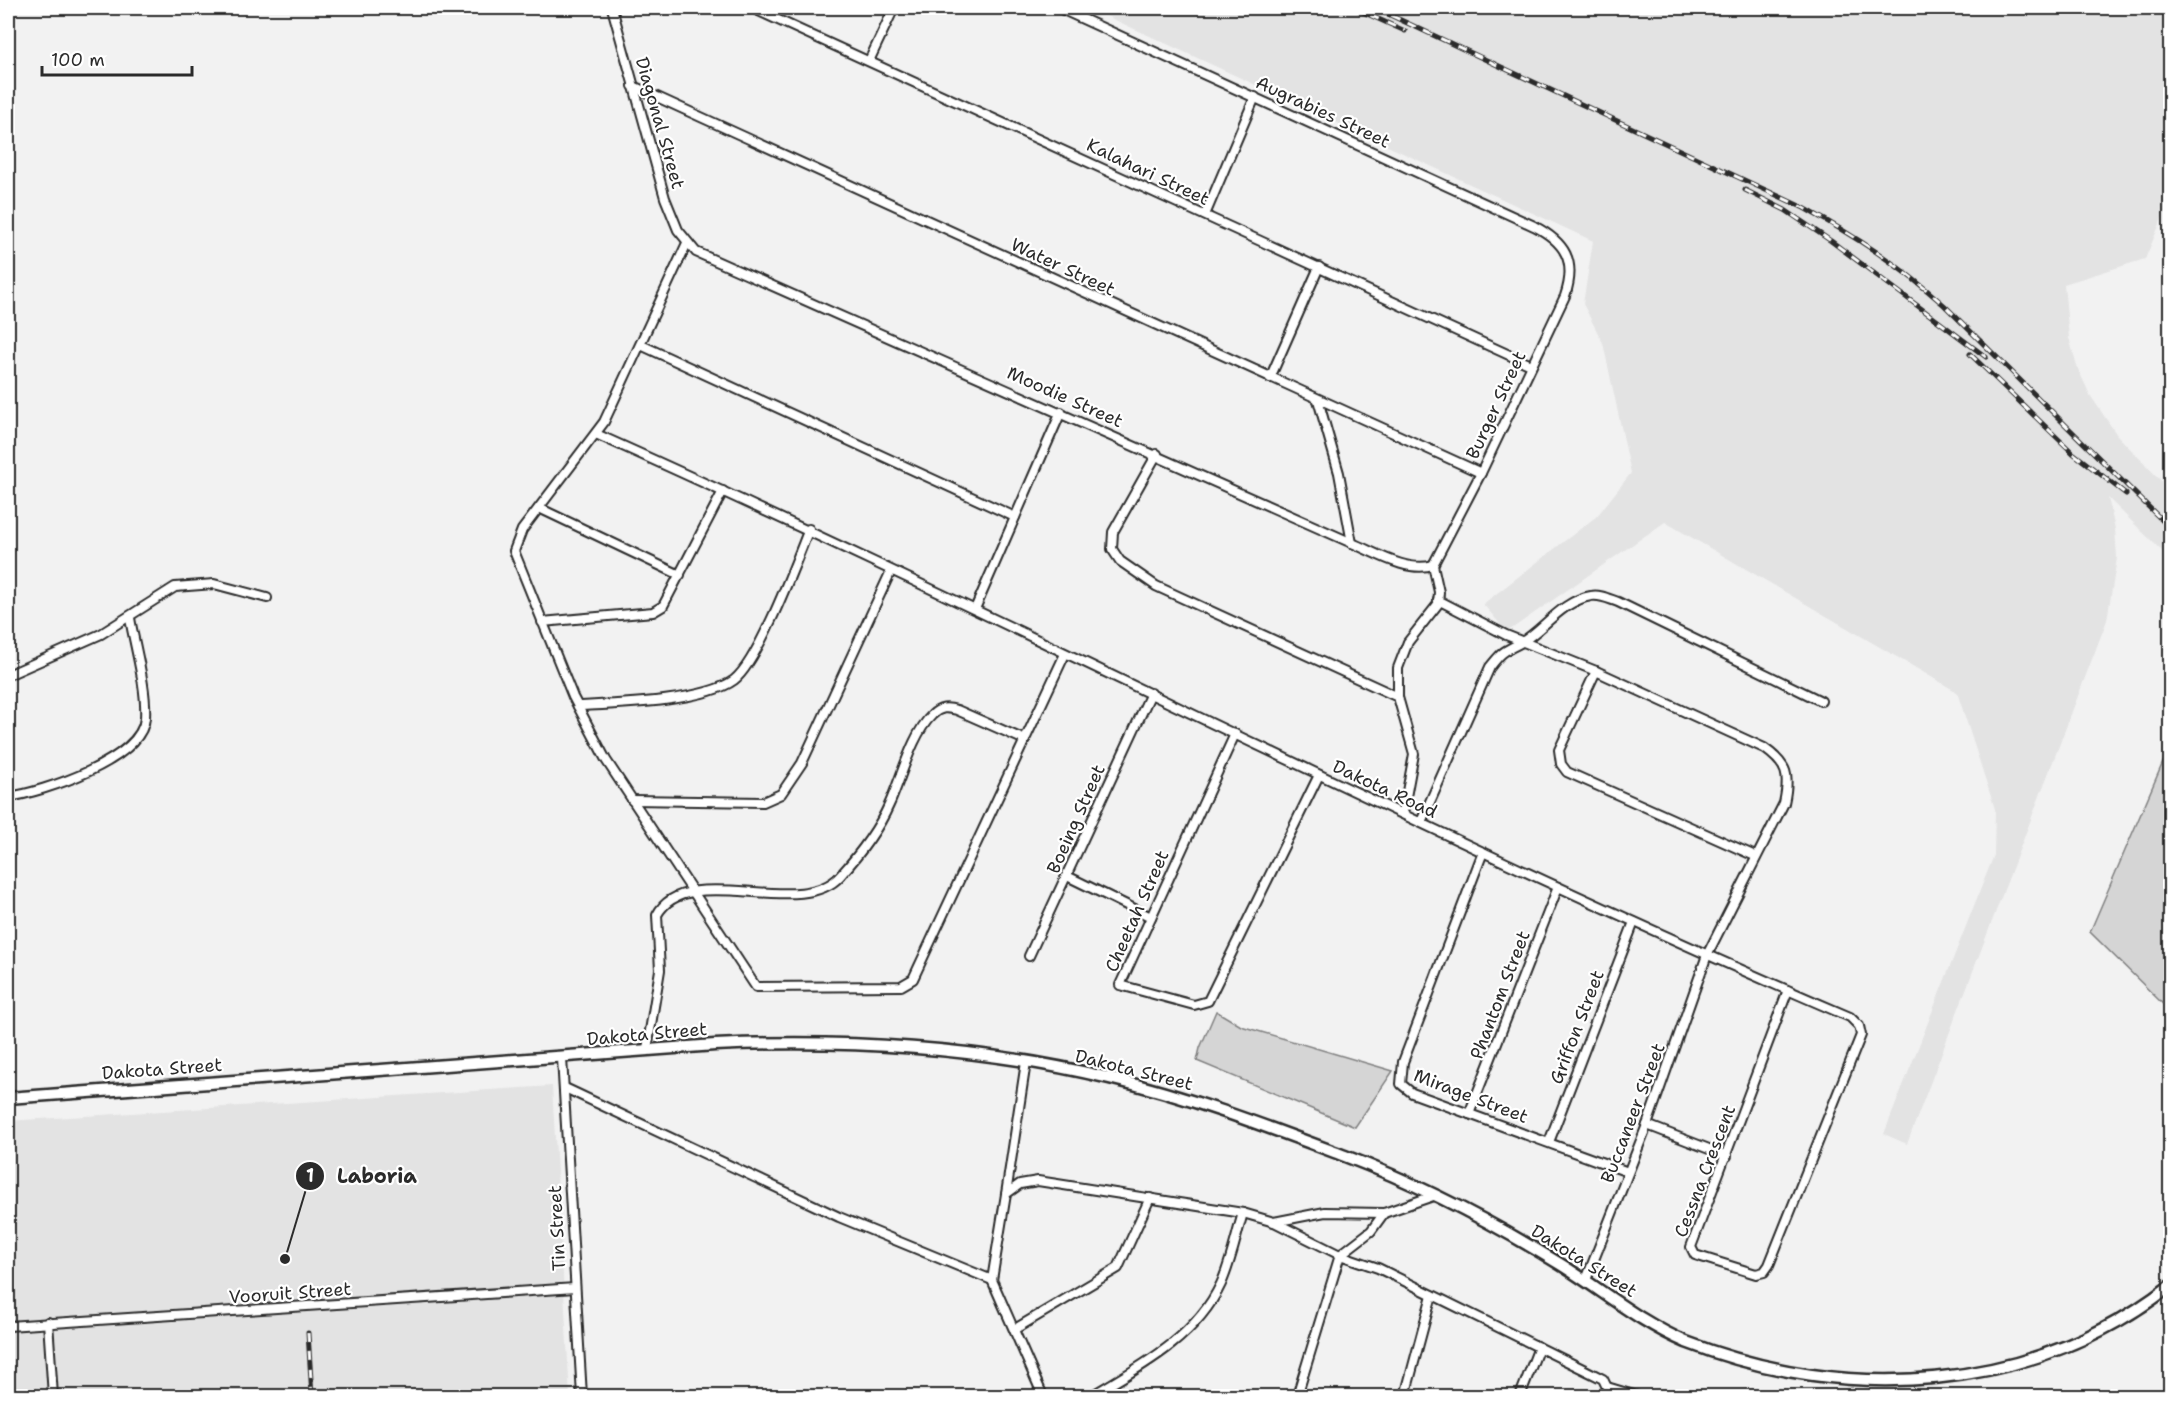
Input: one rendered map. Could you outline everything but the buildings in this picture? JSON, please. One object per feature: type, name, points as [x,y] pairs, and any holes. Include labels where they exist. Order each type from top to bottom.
[{"type":"street","name":"Diagonal Street","points":[[612,8],[665,198],[674,221],[687,243]]},
{"type":"street","name":"Kalahari Street","points":[[752,8],[1531,365]]},
{"type":"street","points":[[869,61],[894,8]]},
{"type":"street","name":"Augrabies Street","points":[[1059,8],[1534,226],[1553,237],[1566,253]]},
{"type":"street","name":"Water Street","points":[[633,86],[1481,473]]},
{"type":"street","points":[[1205,215],[1255,97]]},
{"type":"street","points":[[687,243],[618,396],[596,434],[522,530],[514,551],[578,706],[606,760],[756,987],[901,986],[908,983],[918,972],[1065,654]]},
{"type":"street","name":"Moodie Street","points":[[687,243],[696,252],[719,264],[1061,412],[1352,543],[1413,567],[1424,568],[1434,565]]},
{"type":"street","name":"Burger Street","points":[[1434,565],[1481,473],[1566,290],[1569,270],[1566,253]]},
{"type":"street","points":[[1270,378],[1319,267]]},
{"type":"street","points":[[641,345],[1015,517]]},
{"type":"street","points":[[1317,400],[1339,473],[1352,543]]},
{"type":"street","points":[[975,609],[1061,412]]},
{"type":"street","name":"Dakota Road","points":[[596,434],[809,529],[1065,654],[1558,887],[1850,1017],[1859,1026],[1861,1035]]},
{"type":"street","points":[[1156,454],[1113,532],[1112,549],[1123,565],[1156,586],[1398,697]]},
{"type":"street","points":[[542,621],[653,612],[663,606],[723,491]]},
{"type":"street","points":[[539,508],[680,575]]},
{"type":"street","points":[[578,706],[655,701],[703,692],[734,680],[746,667],[759,643],[809,529]]},
{"type":"street","points":[[1403,813],[1414,754],[1398,697],[1398,668],[1408,642],[1434,611],[1438,600],[1434,565]]},
{"type":"street","points":[[632,800],[758,802],[770,801],[782,794],[802,763],[891,570]]},
{"type":"street","points":[[8,675],[100,634],[130,618],[160,595],[188,585],[214,584],[267,598]]},
{"type":"street","points":[[1421,822],[1490,667],[1508,647],[1522,642],[1568,606],[1592,596],[1606,597],[1674,627],[1821,701]]},
{"type":"street","name":"Buccaneer Street","points":[[1438,600],[1522,642],[1596,671],[1764,748],[1779,758],[1788,783],[1784,803],[1755,856],[1707,955],[1647,1125],[1586,1280]]},
{"type":"street","points":[[8,797],[35,790],[110,761],[139,738],[145,718],[144,704],[130,618]]},
{"type":"street","points":[[1596,671],[1559,750],[1561,764],[1567,772],[1755,856]]},
{"type":"street","name":"Boeing Street","points":[[1029,956],[1151,693]]},
{"type":"street","points":[[647,1049],[660,970],[657,915],[668,901],[692,892],[814,892],[834,883],[883,817],[920,732],[927,720],[941,709],[949,707],[1025,740]]},
{"type":"street","name":"Cheetah Street","points":[[1235,734],[1120,985],[1194,1005],[1208,1001],[1319,774]]},
{"type":"street","name":"Mirage Street","points":[[1483,852],[1400,1076],[1401,1084],[1406,1089],[1469,1114],[1628,1172]]},
{"type":"street","points":[[1067,876],[1151,917]]},
{"type":"street","name":"Phantom Street","points":[[1469,1114],[1558,887]]},
{"type":"street","name":"Griffon Street","points":[[1549,1142],[1634,922]]},
{"type":"street","name":"Cessna Crescent","points":[[1788,990],[1691,1251],[1695,1255],[1743,1272],[1764,1272],[1769,1265],[1861,1035]]},
{"type":"street","name":"Dakota Street","points":[[8,1098],[752,1043],[905,1047],[1026,1062],[1107,1077],[1212,1107],[1350,1158],[1436,1195],[1491,1223],[1586,1280],[1667,1333],[1726,1357],[1806,1380],[1882,1384],[1953,1380],[2016,1366],[2104,1330],[2170,1286]]},
{"type":"street","name":"Tin Street","points":[[562,1058],[582,1396]]},
{"type":"street","points":[[1026,1062],[992,1280],[1044,1396]]},
{"type":"street","points":[[565,1088],[839,1217],[992,1280]]},
{"type":"street","points":[[1647,1125],[1727,1156]]},
{"type":"street","points":[[1006,1194],[1020,1184],[1038,1181],[1243,1213],[1274,1222],[1340,1255],[1378,1268],[1603,1379],[1611,1396]]},
{"type":"street","points":[[1274,1222],[1325,1212],[1384,1213],[1436,1195]]},
{"type":"street","points":[[1015,1329],[1118,1268],[1150,1197]]},
{"type":"street","points":[[1091,1396],[1165,1351],[1186,1332],[1220,1286],[1243,1213]]},
{"type":"street","points":[[1297,1396],[1340,1255],[1364,1237],[1384,1213]]},
{"type":"street","name":"Vooruit Street","points":[[8,1326],[574,1288]]},
{"type":"street","points":[[1405,1396],[1432,1294]]},
{"type":"street","points":[[48,1322],[53,1396]]},
{"type":"street","points":[[1521,1396],[1539,1347]]},
{"type":"street","points":[[1607,1387],[1637,1396]]},
{"type":"shaded area","points":[[1089,8],[2170,8],[2170,200],[2145,259],[2064,284],[2069,338],[2078,369],[2090,395],[2117,435],[2170,490],[2170,559],[2108,498],[2115,529],[2117,558],[2107,620],[1907,1144],[1884,1134],[1994,855],[1995,809],[1957,692],[1665,522],[1507,632],[1483,604],[1597,516],[1631,473],[1603,343],[1583,304],[1593,241]]},
{"type":"shaded area","points":[[2170,746],[2170,1011],[2090,932]]},
{"type":"shaded area","points":[[1216,1011],[1241,1026],[1393,1071],[1355,1127],[1197,1061],[1200,1048]]},
{"type":"shaded area","points":[[552,1086],[570,1396],[8,1396],[8,1121]]},
{"type":"railway","points":[[1354,8],[1405,31]]},
{"type":"railway","points":[[1375,8],[1804,208],[1860,241],[1894,264],[1944,305],[2170,528]]},
{"type":"railway","points":[[1745,190],[1785,210],[1831,241],[1986,357]]},
{"type":"railway","points":[[1970,354],[2073,453],[2126,494]]},
{"type":"railway","points":[[308,1333],[312,1396]]},
{"type":"place","name":"Laboria","points":[[285,1259]]}]
